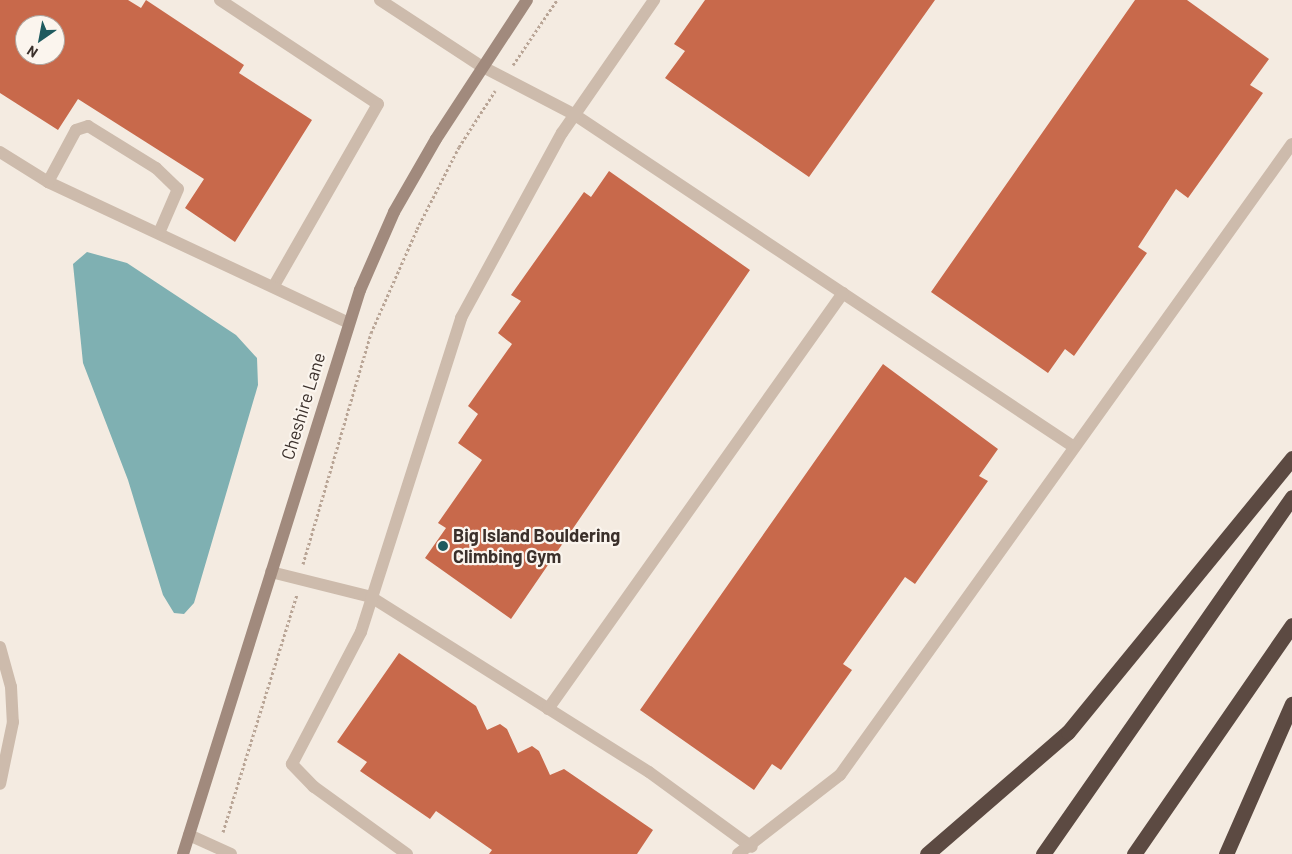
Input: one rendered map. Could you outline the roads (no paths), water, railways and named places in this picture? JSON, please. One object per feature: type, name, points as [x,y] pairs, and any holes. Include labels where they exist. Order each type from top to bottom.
[{"type":"highway","points":[[927,854],[1068,732],[1292,458]]},
{"type":"highway","points":[[1043,854],[1292,497]]},
{"type":"highway","points":[[1134,854],[1292,625]]},
{"type":"highway","points":[[1226,854],[1292,704]]},
{"type":"street","points":[[220,0],[378,104],[274,284]]},
{"type":"street","points":[[380,0],[481,66],[575,115],[1074,447]]},
{"type":"street","name":"Cheshire Lane","points":[[183,854],[349,323],[394,212],[481,66],[527,0]]},
{"type":"street","points":[[407,854],[314,787],[292,764],[360,632],[461,318],[575,115],[654,0]]},
{"type":"street","points":[[48,182],[76,130],[88,126],[156,168],[178,189],[159,233]]},
{"type":"street","points":[[738,854],[752,847],[840,775],[1292,144]]},
{"type":"street","points":[[0,152],[48,182],[274,284],[349,323]]},
{"type":"street","points":[[548,709],[843,293]]},
{"type":"street","points":[[270,572],[371,597],[648,772],[752,847]]},
{"type":"street","points":[[0,647],[11,687],[14,722],[0,784]]},
{"type":"street","points":[[189,835],[231,854]]},
{"type":"water","points":[[87,252],[127,263],[236,335],[257,358],[258,385],[194,603],[184,614],[174,613],[163,595],[128,480],[83,363],[73,264]]},
{"type":"place","name":"Big Island Bouldering Climbing Gym","points":[[443,546]]}]
